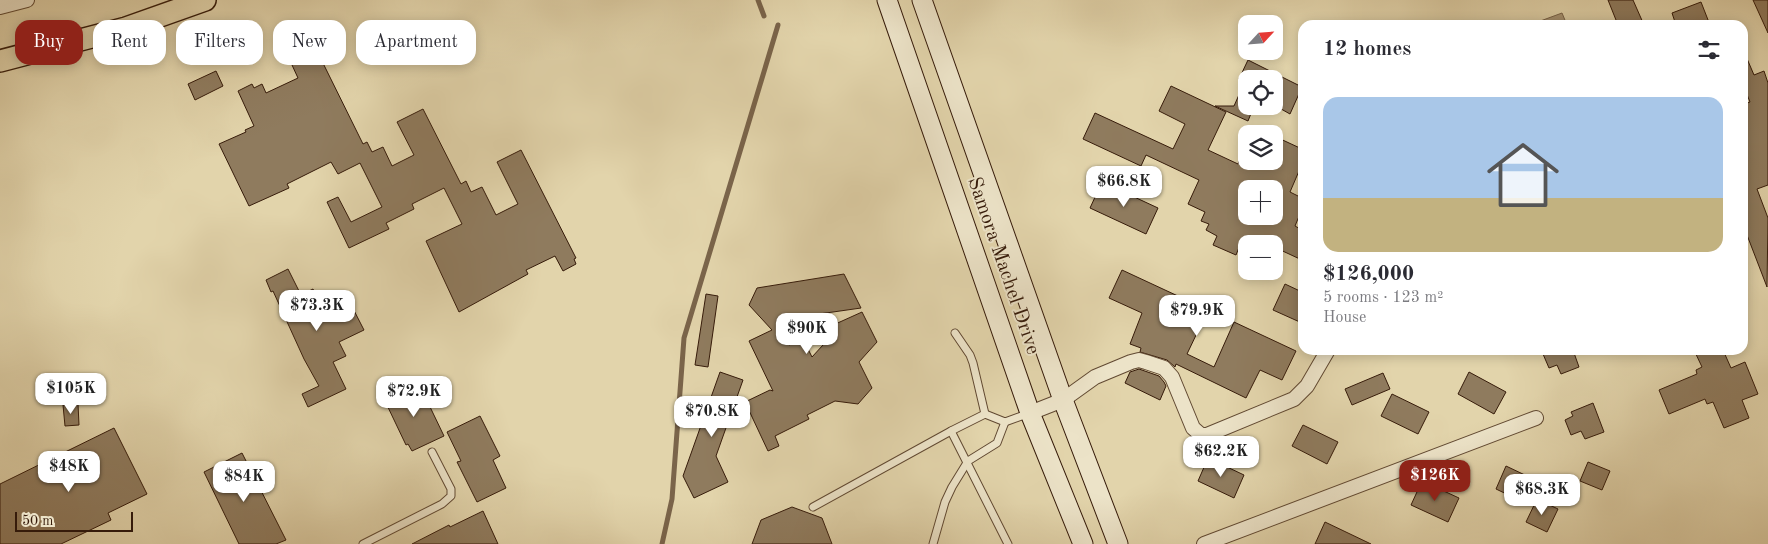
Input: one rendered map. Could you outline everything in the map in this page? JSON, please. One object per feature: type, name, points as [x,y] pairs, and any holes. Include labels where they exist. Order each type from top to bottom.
[{"type":"main road","points":[[0,61],[126,28],[205,0]]},
{"type":"main road","name":"Samora Machel Drive","points":[[887,0],[1030,413],[1083,544]]},
{"type":"main road","name":"Samora Machel Drive","points":[[922,0],[1063,400],[1118,544]]},
{"type":"street","points":[[0,7],[27,0]]},
{"type":"street","points":[[1030,413],[1063,400],[1095,377],[1139,360],[1169,372],[1193,428],[1201,435],[1207,435],[1294,399],[1307,386],[1325,355]]},
{"type":"street","points":[[1204,544],[1536,418]]},
{"type":"lane","points":[[954,333],[970,355],[985,414]]},
{"type":"lane","points":[[813,507],[985,414],[1005,422],[1030,413]]},
{"type":"lane","points":[[933,544],[945,502],[952,487],[968,461],[997,443],[1005,422]]},
{"type":"lane","points":[[951,431],[968,461],[1008,544]]},
{"type":"lane","points":[[363,544],[442,504],[451,496],[450,489],[432,452]]},
{"type":"shaded area","points":[[1562,13],[1565,20],[1543,20]]},
{"type":"building","points":[[1608,0],[1633,0],[1642,20],[1616,20]]},
{"type":"building","points":[[1753,0],[1768,0],[1768,33]]},
{"type":"building","points":[[1701,2],[1708,20],[1674,20],[1672,13]]},
{"type":"building","points":[[1248,60],[1268,70],[1243,70]]},
{"type":"building","points":[[1748,61],[1754,75],[1764,71],[1768,83],[1768,185],[1757,189],[1768,218],[1767,287],[1748,238],[1748,103],[1750,102],[1748,97]]},
{"type":"building","points":[[292,65],[324,65],[363,144],[367,142],[372,152],[383,147],[392,166],[414,155],[397,122],[423,109],[461,184],[466,181],[471,192],[482,187],[496,215],[518,204],[497,162],[521,150],[576,258],[574,259],[576,264],[563,271],[555,256],[526,270],[528,274],[459,312],[426,241],[462,224],[444,188],[412,204],[414,209],[386,223],[389,229],[349,248],[327,202],[338,197],[351,222],[382,207],[360,163],[338,174],[331,162],[287,184],[289,188],[249,206],[219,144],[246,132],[245,130],[254,126],[238,91],[252,84],[254,88],[262,84],[266,93],[298,78]]},
{"type":"building","points":[[216,71],[223,86],[195,100],[188,84]]},
{"type":"building","points":[[1283,78],[1298,85],[1298,96],[1290,114],[1283,110]]},
{"type":"building","points":[[1171,86],[1226,112],[1208,150],[1238,164],[1238,170],[1283,170],[1283,140],[1298,147],[1298,173],[1290,192],[1298,196],[1298,219],[1295,226],[1298,228],[1298,258],[1283,251],[1283,235],[1238,235],[1236,255],[1213,245],[1217,236],[1206,230],[1209,224],[1201,221],[1205,212],[1188,204],[1199,180],[1146,155],[1141,166],[1083,139],[1095,113],[1173,149],[1185,124],[1159,111]]},
{"type":"building","points":[[1238,97],[1238,115],[1250,115],[1248,121],[1215,106],[1234,106]]},
{"type":"building","points":[[1102,182],[1158,208],[1146,234],[1090,208]]},
{"type":"building","points":[[288,269],[301,295],[313,289],[320,304],[345,293],[364,330],[339,342],[346,356],[333,362],[346,389],[308,407],[302,394],[319,386],[266,280]]},
{"type":"building","points":[[1122,270],[1208,310],[1187,354],[1214,367],[1234,322],[1296,351],[1282,380],[1260,370],[1246,398],[1176,364],[1175,367],[1167,360],[1140,352],[1141,348],[1130,344],[1142,313],[1109,298]]},
{"type":"building","points":[[844,274],[861,308],[777,320],[789,345],[803,339],[812,357],[834,333],[831,326],[862,312],[877,342],[859,362],[872,388],[858,404],[835,401],[807,415],[809,419],[775,436],[779,446],[768,451],[745,402],[770,390],[773,391],[749,341],[772,330],[749,305],[757,288]]},
{"type":"building","points":[[1285,284],[1298,290],[1298,321],[1273,310]]},
{"type":"building","points":[[706,294],[718,296],[708,367],[695,365]]},
{"type":"building","points":[[1543,355],[1575,355],[1579,367],[1561,374],[1557,365],[1549,368]]},
{"type":"building","points":[[1696,355],[1725,355],[1731,368],[1745,362],[1758,394],[1742,400],[1749,418],[1724,428],[1713,402],[1707,404],[1705,399],[1669,414],[1659,390],[1697,374],[1696,370],[1702,367]]},
{"type":"building","points":[[1139,369],[1159,376],[1164,382],[1166,386],[1160,400],[1125,383],[1130,372]]},
{"type":"building","points":[[720,372],[743,380],[716,456],[728,482],[694,498],[683,476]]},
{"type":"building","points":[[1469,372],[1506,392],[1494,414],[1458,394]]},
{"type":"building","points":[[1383,373],[1390,389],[1352,405],[1345,389]]},
{"type":"building","points":[[419,384],[444,436],[412,451],[408,444],[406,445],[385,401]]},
{"type":"building","points":[[1392,394],[1429,412],[1418,434],[1381,416]]},
{"type":"building","points":[[1593,403],[1604,432],[1585,439],[1581,431],[1571,435],[1565,420],[1573,416],[1571,412]]},
{"type":"building","points":[[78,404],[79,425],[65,426],[63,405]]},
{"type":"building","points":[[480,416],[500,456],[493,460],[506,488],[477,502],[457,462],[461,461],[447,432]]},
{"type":"building","points":[[1303,425],[1338,442],[1327,464],[1292,446]]},
{"type":"building","points":[[114,428],[147,494],[108,513],[111,520],[61,544],[0,544],[0,484]]},
{"type":"building","points":[[242,453],[286,540],[276,544],[239,544],[204,472]]},
{"type":"building","points":[[1208,458],[1244,475],[1234,498],[1198,481]]},
{"type":"building","points":[[1588,462],[1610,471],[1602,490],[1580,481]]},
{"type":"building","points":[[1506,466],[1527,476],[1517,499],[1496,489]]},
{"type":"building","points":[[1422,481],[1459,498],[1448,522],[1411,505]]},
{"type":"building","points":[[1537,499],[1558,509],[1547,532],[1526,522]]},
{"type":"building","points":[[792,507],[822,518],[832,544],[752,544],[761,520]]},
{"type":"building","points":[[483,511],[498,544],[412,544],[449,525],[450,527]]},
{"type":"building","points":[[1325,522],[1371,544],[1315,544]]},
{"type":"waterway","points":[[758,0],[764,16]]},
{"type":"waterway","points":[[662,544],[672,499],[684,338],[778,25]]}]
